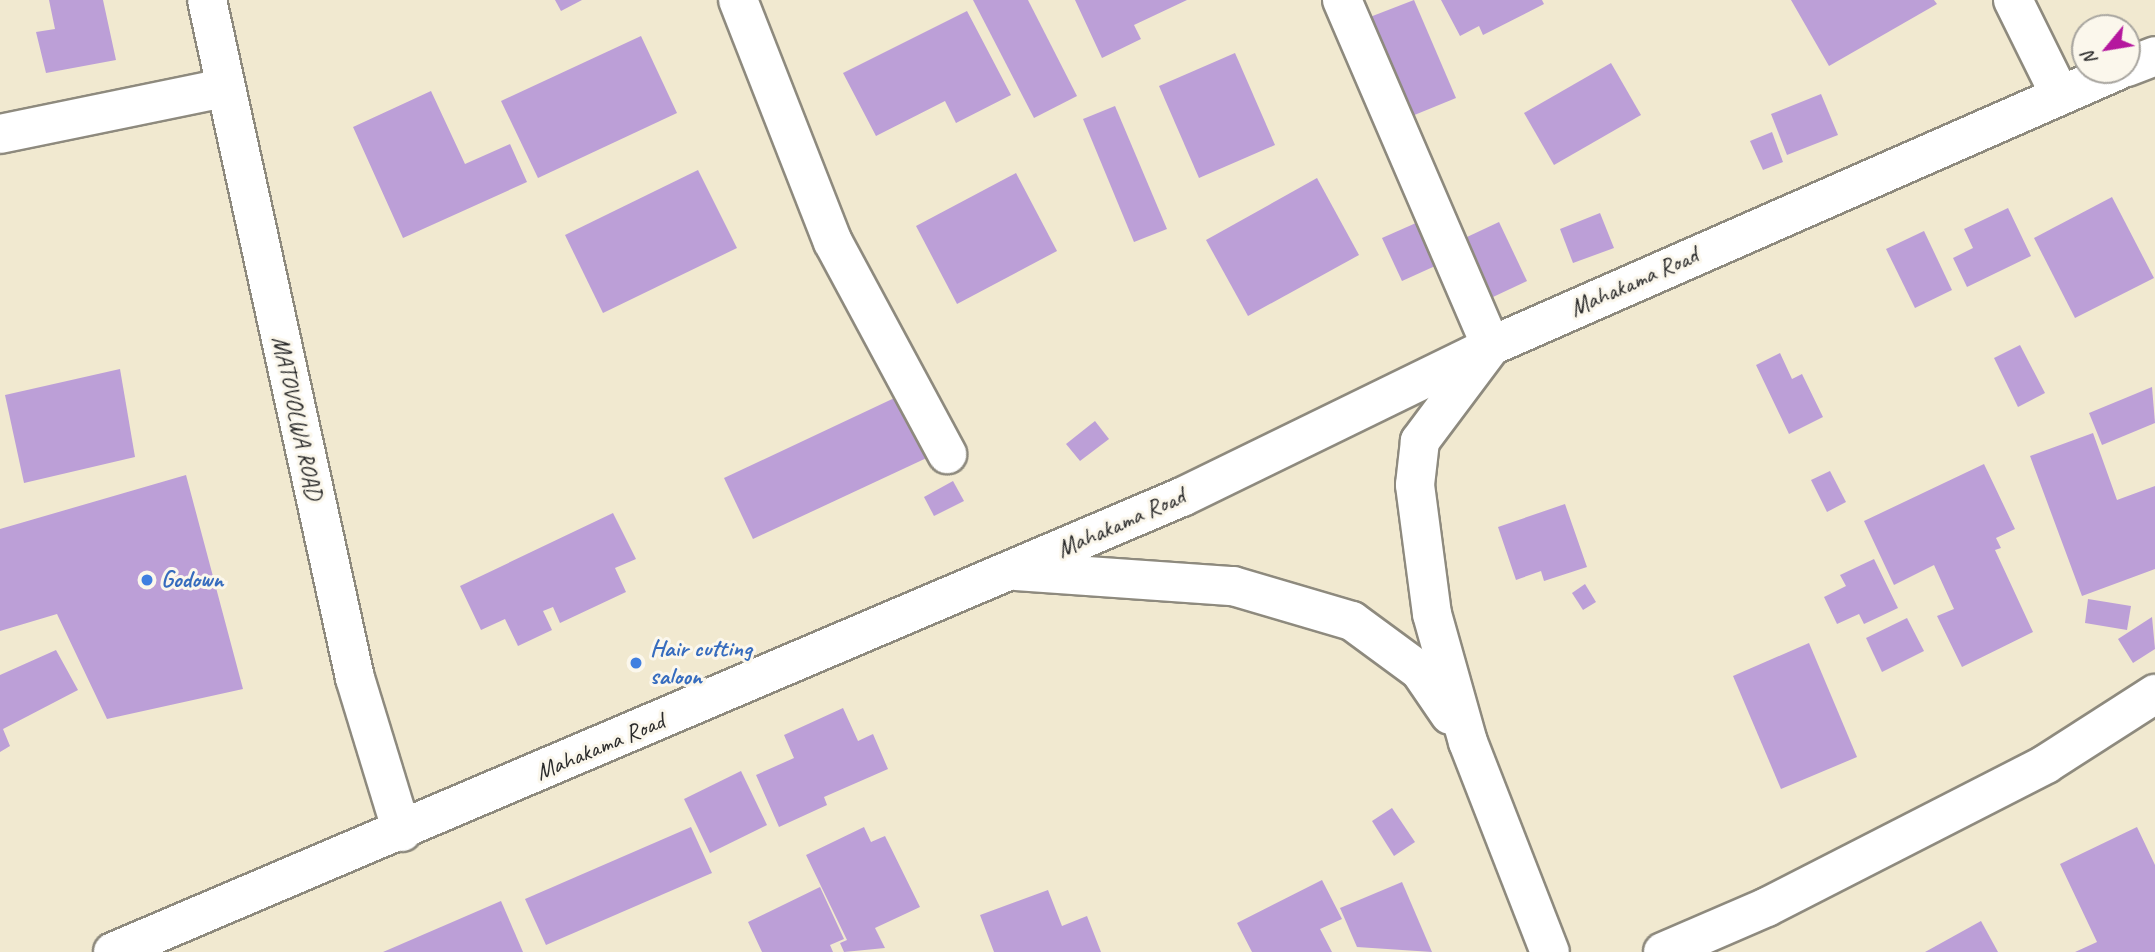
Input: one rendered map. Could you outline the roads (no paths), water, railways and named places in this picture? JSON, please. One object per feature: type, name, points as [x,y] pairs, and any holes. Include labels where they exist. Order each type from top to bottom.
[{"type":"street","name":"MATOVOLWA ROAD","points":[[206,0],[355,678],[402,831]]},
{"type":"street","points":[[738,0],[834,242],[947,454]]},
{"type":"street","points":[[1342,0],[1491,346],[1420,441],[1415,485],[1432,614],[1468,742],[1550,952]]},
{"type":"street","points":[[2012,0],[2059,93]]},
{"type":"street","name":"Mahakama Road","points":[[113,952],[1182,497],[1491,346],[2082,84]]},
{"type":"street","points":[[0,134],[225,88]]},
{"type":"street","points":[[1010,571],[1233,586],[1352,621],[1420,671],[1468,742]]},
{"type":"street","points":[[1663,952],[1767,907],[2046,764],[2155,694]]},
{"type":"place","name":"Godown","points":[[147,580]]},
{"type":"place","name":"Hair cutting saloon","points":[[636,663]]}]
